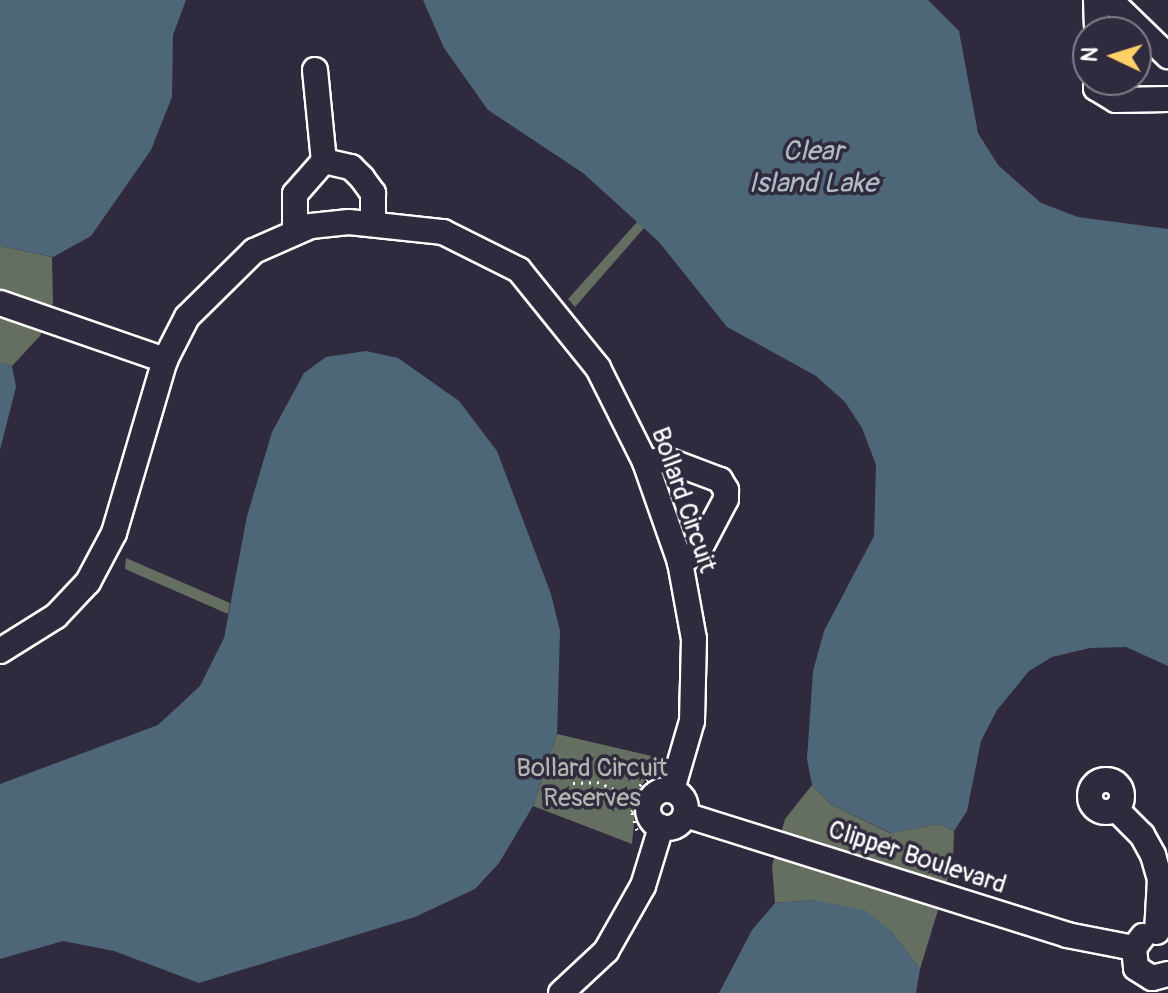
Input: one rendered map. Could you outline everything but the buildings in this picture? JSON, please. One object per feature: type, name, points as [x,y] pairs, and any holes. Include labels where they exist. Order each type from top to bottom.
[{"type":"street","points":[[1110,0],[1168,56]]},
{"type":"street","points":[[295,231],[295,194],[324,161],[315,70]]},
{"type":"street","points":[[1109,96],[1116,100],[1168,99]]},
{"type":"street","points":[[324,161],[351,167],[362,178],[373,193],[373,222]]},
{"type":"street","name":"Bollard Circuit","points":[[0,651],[56,616],[88,582],[114,533],[165,360],[187,317],[210,292],[254,251],[295,231],[373,222],[443,232],[519,270],[598,368],[645,462],[680,562],[694,639],[692,721],[672,790]]},
{"type":"street","points":[[0,303],[165,360]]},
{"type":"street","points":[[645,462],[667,460],[720,480],[726,490],[726,499],[698,552],[680,562]]},
{"type":"street","points":[[672,790],[685,803],[685,815],[678,825],[661,827],[649,815],[649,804],[655,794],[672,790]]},
{"type":"street","points":[[1116,809],[1142,835],[1153,855],[1160,879],[1163,935],[1145,935],[1134,948],[1136,968],[1159,982]]},
{"type":"street","name":"Clipper Boulevard","points":[[685,815],[1067,935],[1134,948]]},
{"type":"street","points":[[561,993],[606,951],[643,886],[661,827]]},
{"type":"green space","points":[[637,222],[644,228],[575,307],[568,299]]},
{"type":"green space","points":[[0,246],[52,257],[53,303],[40,336],[12,366],[0,363]]},
{"type":"green space","points":[[126,558],[230,603],[228,614],[125,569]]},
{"type":"green space","name":"Bollard Circuit Reserves","points":[[557,734],[660,758],[637,792],[632,844],[533,806]]},
{"type":"green space","points":[[812,785],[830,804],[890,833],[939,824],[954,831],[953,861],[920,969],[890,930],[814,900],[775,903],[772,866],[785,819]]},
{"type":"water","points":[[0,0],[186,0],[173,35],[172,97],[151,150],[91,236],[53,257],[0,246]]},
{"type":"water","name":"Clear Island Lake","points":[[423,0],[928,0],[959,31],[978,133],[998,165],[1041,203],[1078,217],[1168,229],[1168,666],[1126,647],[1090,648],[1052,657],[1029,671],[997,710],[981,741],[967,811],[954,831],[939,824],[891,833],[830,804],[812,785],[807,759],[813,671],[824,631],[874,536],[876,465],[862,428],[845,402],[816,376],[727,327],[659,242],[583,173],[488,110],[444,48]]},
{"type":"water","points":[[366,351],[398,358],[459,401],[497,451],[551,594],[560,631],[557,734],[533,806],[499,863],[475,889],[415,917],[199,983],[114,951],[63,941],[0,959],[0,784],[158,725],[200,686],[224,638],[247,516],[272,432],[304,373],[326,357]]},
{"type":"water","points":[[0,363],[12,366],[16,387],[0,450]]},
{"type":"water","points":[[814,900],[865,910],[890,930],[920,969],[916,993],[719,993],[752,930],[775,903]]}]
